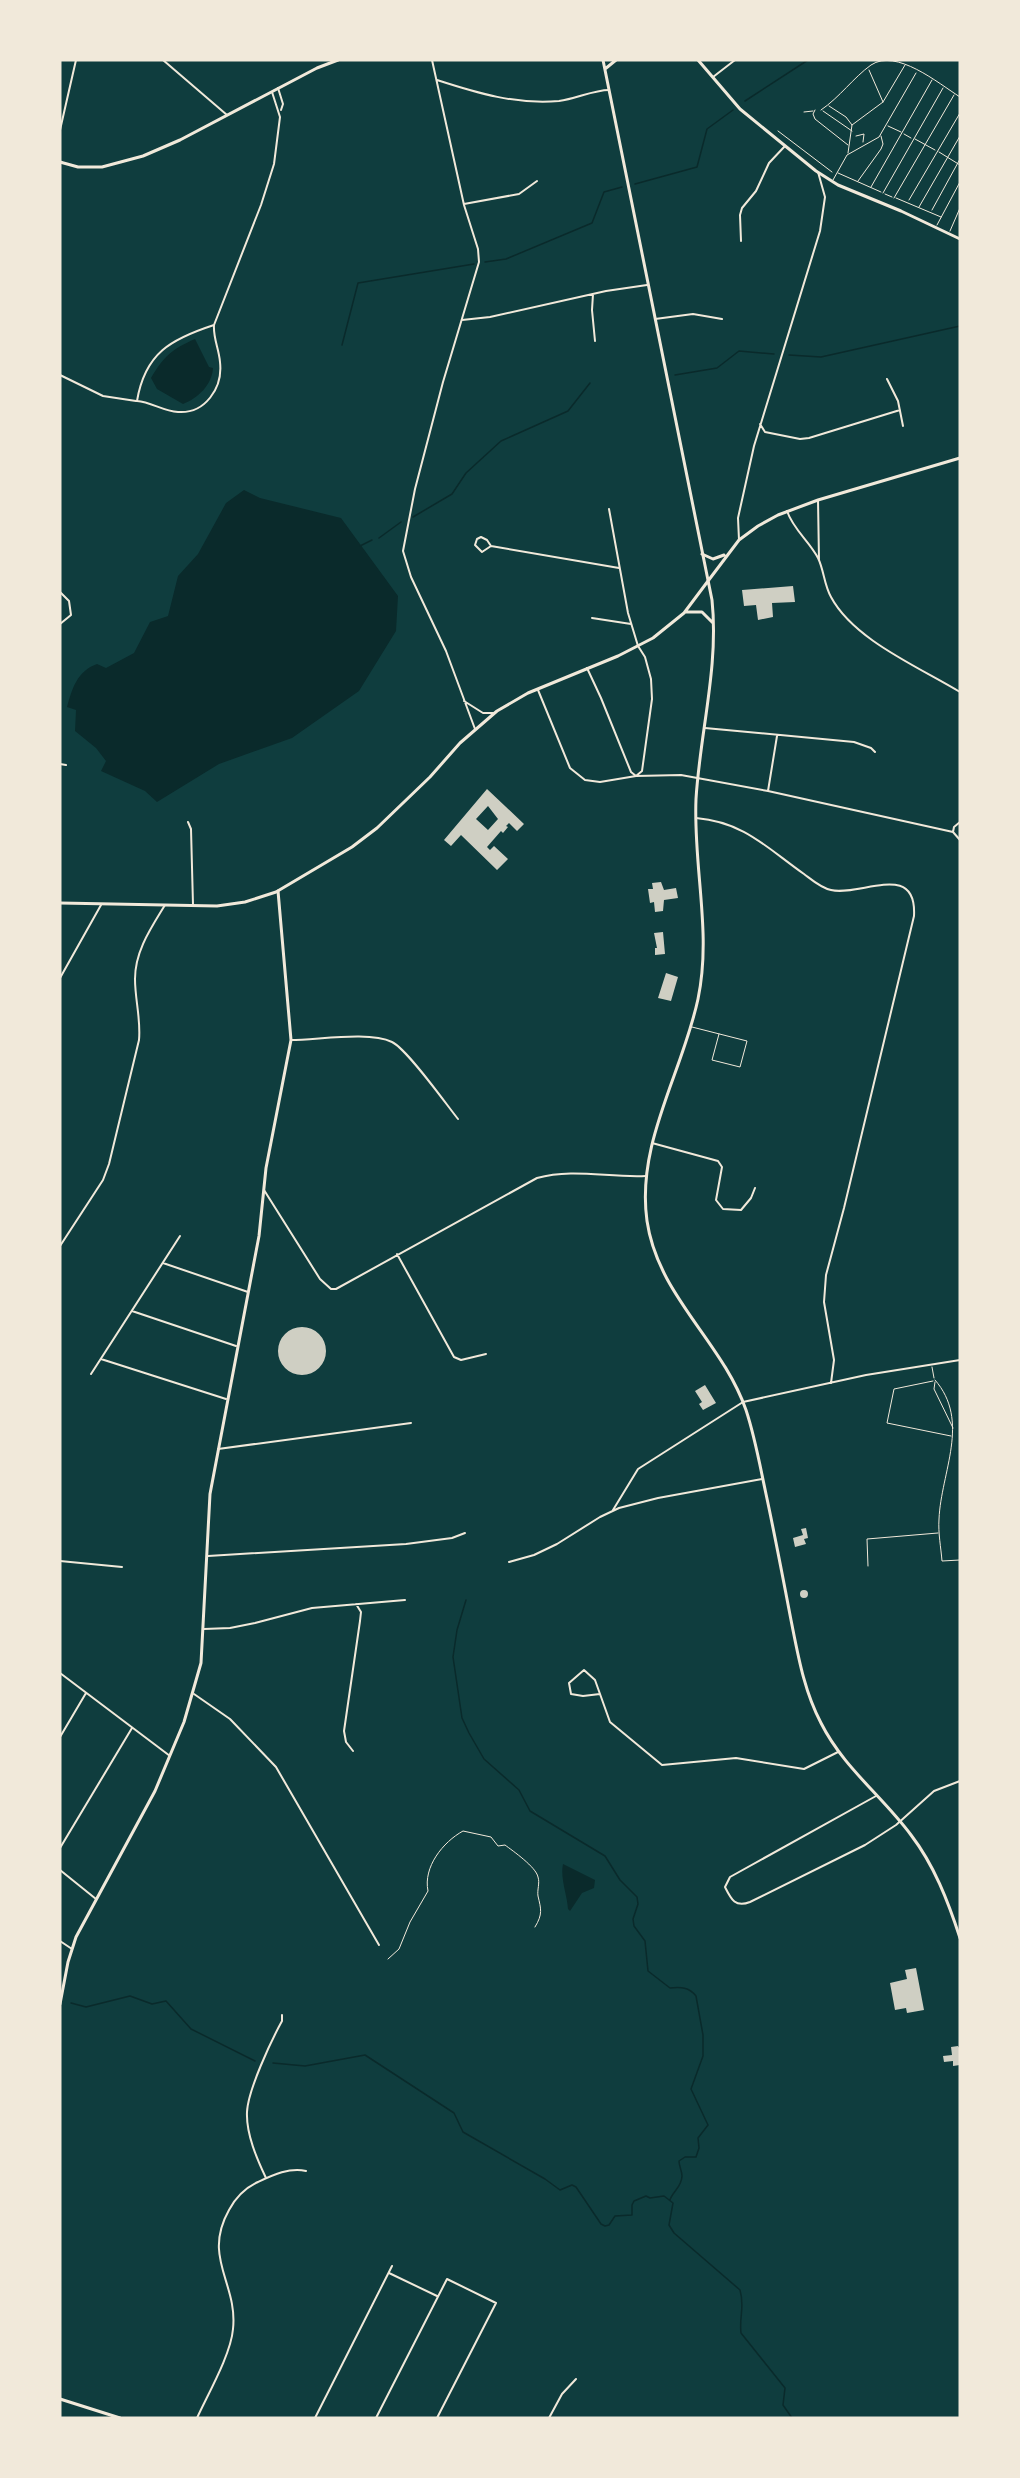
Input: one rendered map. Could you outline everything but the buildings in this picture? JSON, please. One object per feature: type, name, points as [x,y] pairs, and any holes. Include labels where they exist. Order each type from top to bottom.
[{"type":"main road","points":[[60,162],[90,168],[128,162],[165,147],[272,91],[338,60]]},
{"type":"main road","points":[[603,60],[708,581],[714,626],[714,650],[698,779],[696,818],[704,919],[704,961],[698,1002],[652,1143],[646,1176],[647,1220],[662,1272],[725,1368],[743,1402],[763,1479],[805,1684],[818,1718],[838,1752],[900,1822],[928,1860],[960,1935]]},
{"type":"main road","points":[[605,69],[616,60]]},
{"type":"main road","points":[[698,60],[740,109],[818,172],[833,182],[936,226],[960,239]]},
{"type":"main road","points":[[60,903],[236,904],[278,891],[371,833],[430,777],[475,729],[494,713],[537,689],[638,646],[662,632],[684,613],[738,540],[758,526],[787,511],[818,500],[960,458]]},
{"type":"main road","points":[[702,554],[713,559],[726,555]]},
{"type":"main road","points":[[684,613],[702,612],[709,616],[714,626]]},
{"type":"main road","points":[[60,2004],[72,1949],[96,1899],[155,1791],[194,1694],[201,1662],[210,1494],[226,1399],[248,1292],[276,1112],[291,1040],[278,891]]},
{"type":"main road","points":[[60,2399],[120,2418]]},
{"type":"street","points":[[60,130],[76,60]]},
{"type":"street","points":[[163,60],[227,115]]},
{"type":"street","points":[[432,60],[464,204],[478,249],[479,262],[412,500],[403,551],[410,575],[440,635],[475,729]]},
{"type":"street","points":[[713,78],[735,60]]},
{"type":"street","points":[[437,80],[500,98],[526,102],[569,99],[609,90]]},
{"type":"street","points":[[60,375],[103,396],[137,401],[180,412],[196,409],[206,404],[214,394],[221,374],[214,325],[270,181],[279,140],[280,113],[283,104],[278,88]]},
{"type":"street","points":[[272,91],[280,113]]},
{"type":"street","points":[[741,241],[742,208],[756,191],[769,163],[785,146]]},
{"type":"street","points":[[738,540],[739,508],[760,424],[820,231],[825,197],[818,172]]},
{"type":"street","points":[[464,204],[519,194],[537,181]]},
{"type":"street","points":[[462,320],[490,317],[648,284]]},
{"type":"street","points":[[593,294],[595,341]]},
{"type":"street","points":[[655,319],[693,314],[722,319]]},
{"type":"street","points":[[137,401],[143,376],[159,352],[181,336],[214,325]]},
{"type":"street","points":[[887,379],[894,390],[903,426]]},
{"type":"street","points":[[760,424],[765,432],[800,439],[900,410]]},
{"type":"street","points":[[818,500],[819,560]]},
{"type":"street","points":[[609,509],[631,624],[649,669],[652,687],[642,771],[636,776]]},
{"type":"street","points":[[787,511],[819,560],[831,598],[850,623],[878,644],[960,692]]},
{"type":"street","points":[[492,546],[482,552],[475,545],[477,539],[481,537],[492,546],[619,568]]},
{"type":"street","points":[[60,592],[69,601],[71,615],[60,624]]},
{"type":"street","points":[[592,618],[631,624]]},
{"type":"street","points":[[587,668],[631,772],[636,776]]},
{"type":"street","points":[[537,689],[570,768],[580,777],[594,782],[636,776],[681,775],[768,791],[953,832],[960,840]]},
{"type":"street","points":[[464,701],[483,713],[494,713]]},
{"type":"street","points":[[705,728],[854,742],[871,748],[875,752]]},
{"type":"street","points":[[768,791],[777,736]]},
{"type":"street","points":[[60,764],[66,765]]},
{"type":"street","points":[[696,818],[719,821],[749,833],[830,890],[845,891],[892,883],[906,890],[913,900],[914,916],[826,1275],[824,1302],[834,1360],[831,1383]]},
{"type":"street","points":[[188,822],[191,829],[193,905]]},
{"type":"street","points":[[953,832],[954,827],[960,822]]},
{"type":"street","points":[[60,978],[102,903]]},
{"type":"street","points":[[60,1246],[103,1180],[109,1164],[139,1040],[141,1024],[135,979],[136,961],[141,947],[165,904]]},
{"type":"street","points":[[291,1040],[366,1037],[392,1042],[405,1053],[458,1119]]},
{"type":"street","points":[[652,1143],[718,1161],[722,1167],[716,1200],[723,1209],[741,1210],[751,1198],[755,1188]]},
{"type":"street","points":[[264,1190],[320,1279],[327,1288],[336,1289],[537,1178],[569,1172],[606,1176],[646,1176]]},
{"type":"street","points":[[91,1374],[180,1236]]},
{"type":"street","points":[[397,1254],[454,1357],[458,1360],[466,1360],[486,1354]]},
{"type":"street","points":[[163,1263],[248,1292]]},
{"type":"street","points":[[132,1311],[236,1346]]},
{"type":"street","points":[[101,1359],[226,1399]]},
{"type":"street","points":[[613,1510],[638,1469],[743,1402],[831,1383],[960,1360]]},
{"type":"street","points":[[218,1449],[411,1422]]},
{"type":"street","points":[[509,1562],[534,1555],[557,1544],[613,1510],[649,1500],[763,1479]]},
{"type":"street","points":[[208,1556],[406,1544],[452,1538],[465,1533]]},
{"type":"street","points":[[60,1561],[122,1567]]},
{"type":"street","points":[[204,1629],[230,1628],[312,1608],[405,1600]]},
{"type":"street","points":[[353,1751],[346,1742],[344,1731],[361,1612],[356,1604]]},
{"type":"street","points":[[600,1694],[583,1696],[571,1694],[569,1683],[584,1670],[595,1680],[600,1694],[610,1722],[662,1765],[736,1758],[804,1769],[838,1752]]},
{"type":"street","points":[[60,1673],[170,1756]]},
{"type":"street","points":[[60,1737],[86,1693]]},
{"type":"street","points":[[194,1694],[230,1719],[276,1767],[379,1945]]},
{"type":"street","points":[[60,1848],[132,1728]]},
{"type":"street","points":[[876,1796],[730,1877],[725,1887],[733,1902],[744,1905],[763,1897],[865,1845],[900,1822],[934,1791],[960,1781]]},
{"type":"street","points":[[60,1870],[96,1899]]},
{"type":"street","points":[[60,1941],[72,1949]]},
{"type":"street","points":[[266,2178],[250,2135],[247,2113],[251,2092],[282,2021],[282,2015]]},
{"type":"street","points":[[197,2418],[230,2343],[234,2328],[232,2304],[219,2255],[219,2232],[237,2198],[249,2187],[266,2178],[291,2170],[306,2171]]},
{"type":"street","points":[[315,2418],[392,2266]]},
{"type":"street","points":[[389,2272],[438,2296]]},
{"type":"street","points":[[376,2418],[447,2279],[496,2303],[437,2418]]},
{"type":"street","points":[[549,2418],[561,2394],[576,2379]]},
{"type":"lane","points":[[821,110],[868,68],[888,61],[906,64],[960,97]]},
{"type":"lane","points":[[852,125],[884,102],[906,64]]},
{"type":"lane","points":[[868,68],[884,102]]},
{"type":"lane","points":[[847,155],[871,143],[880,134],[917,71]]},
{"type":"lane","points":[[871,188],[932,80]]},
{"type":"lane","points":[[883,193],[944,87]]},
{"type":"lane","points":[[894,198],[954,93]]},
{"type":"lane","points":[[828,105],[846,117],[852,125],[847,155],[833,182]]},
{"type":"lane","points":[[815,110],[813,114],[815,119],[849,146]]},
{"type":"lane","points":[[804,112],[821,110],[852,131]]},
{"type":"lane","points":[[908,202],[960,112]]},
{"type":"lane","points":[[886,125],[960,165]]},
{"type":"lane","points":[[858,182],[881,149],[880,134]]},
{"type":"lane","points":[[918,207],[960,136]]},
{"type":"lane","points":[[931,212],[960,159]]},
{"type":"lane","points":[[837,173],[941,217]]},
{"type":"lane","points":[[936,226],[960,182]]},
{"type":"lane","points":[[949,233],[960,208]]},
{"type":"lane","points":[[690,1027],[719,1034],[747,1041],[740,1067],[712,1059],[719,1034]]},
{"type":"lane","points":[[932,1365],[934,1389],[953,1428]]},
{"type":"lane","points":[[935,1380],[940,1386],[954,1420],[939,1520],[942,1561],[960,1560]]},
{"type":"lane","points":[[935,1380],[894,1389],[887,1423],[953,1436]]},
{"type":"lane","points":[[868,1566],[867,1539],[940,1533]]},
{"type":"path","points":[[778,131],[813,159],[837,173]]},
{"type":"path","points":[[851,137],[864,134],[861,147]]},
{"type":"path","points":[[388,1959],[399,1949],[410,1922],[428,1891],[425,1879],[434,1857],[464,1831],[491,1837],[498,1846],[505,1845],[535,1870],[542,1911],[535,1927]]},
{"type":"water","points":[[195,339],[209,367],[213,368],[212,374],[203,390],[183,404],[157,389],[151,378],[169,354]]},
{"type":"water","points":[[244,490],[260,498],[341,518],[398,596],[396,631],[359,691],[292,738],[219,764],[157,802],[145,791],[101,771],[106,761],[96,748],[75,731],[76,710],[67,707],[73,687],[85,671],[97,664],[106,668],[134,653],[150,622],[168,616],[178,576],[198,554],[226,503]]},
{"type":"water","points":[[563,1864],[595,1880],[594,1888],[582,1893],[570,1911],[563,1880]]},
{"type":"waterway","points":[[745,101],[808,60]]},
{"type":"waterway","points":[[635,184],[697,167],[707,129],[733,110]]},
{"type":"waterway","points":[[485,262],[506,259],[592,223],[604,192],[622,187]]},
{"type":"waterway","points":[[342,345],[358,283],[474,264]]},
{"type":"waterway","points":[[789,355],[821,357],[960,326]]},
{"type":"waterway","points":[[675,375],[717,368],[739,351],[774,354]]},
{"type":"waterway","points":[[413,517],[452,494],[466,473],[501,441],[568,411],[590,383]]},
{"type":"waterway","points":[[379,538],[401,522]]},
{"type":"waterway","points":[[360,546],[372,540]]},
{"type":"waterway","points":[[466,1600],[457,1630],[453,1657],[462,1718],[484,1759],[519,1790],[530,1811],[605,1856],[620,1880],[637,1897],[634,1926],[645,1941],[648,1971],[670,1988],[684,1988],[696,1996],[703,2035],[703,2056],[691,2089],[708,2125],[698,2138],[699,2148],[696,2157],[685,2157],[679,2161],[682,2180],[670,2200]]},
{"type":"waterway","points":[[71,2003],[86,2007],[130,1996],[152,2004],[166,2001],[191,2029],[255,2061]]},
{"type":"waterway","points":[[273,2063],[305,2066],[365,2055],[454,2113],[463,2132],[560,2190],[572,2185],[576,2187],[601,2224],[605,2226],[609,2225],[615,2216],[632,2215],[634,2201],[646,2196],[650,2198],[664,2196],[673,2203],[669,2225],[674,2233],[740,2290],[741,2333],[785,2388],[783,2405],[792,2418]]}]
